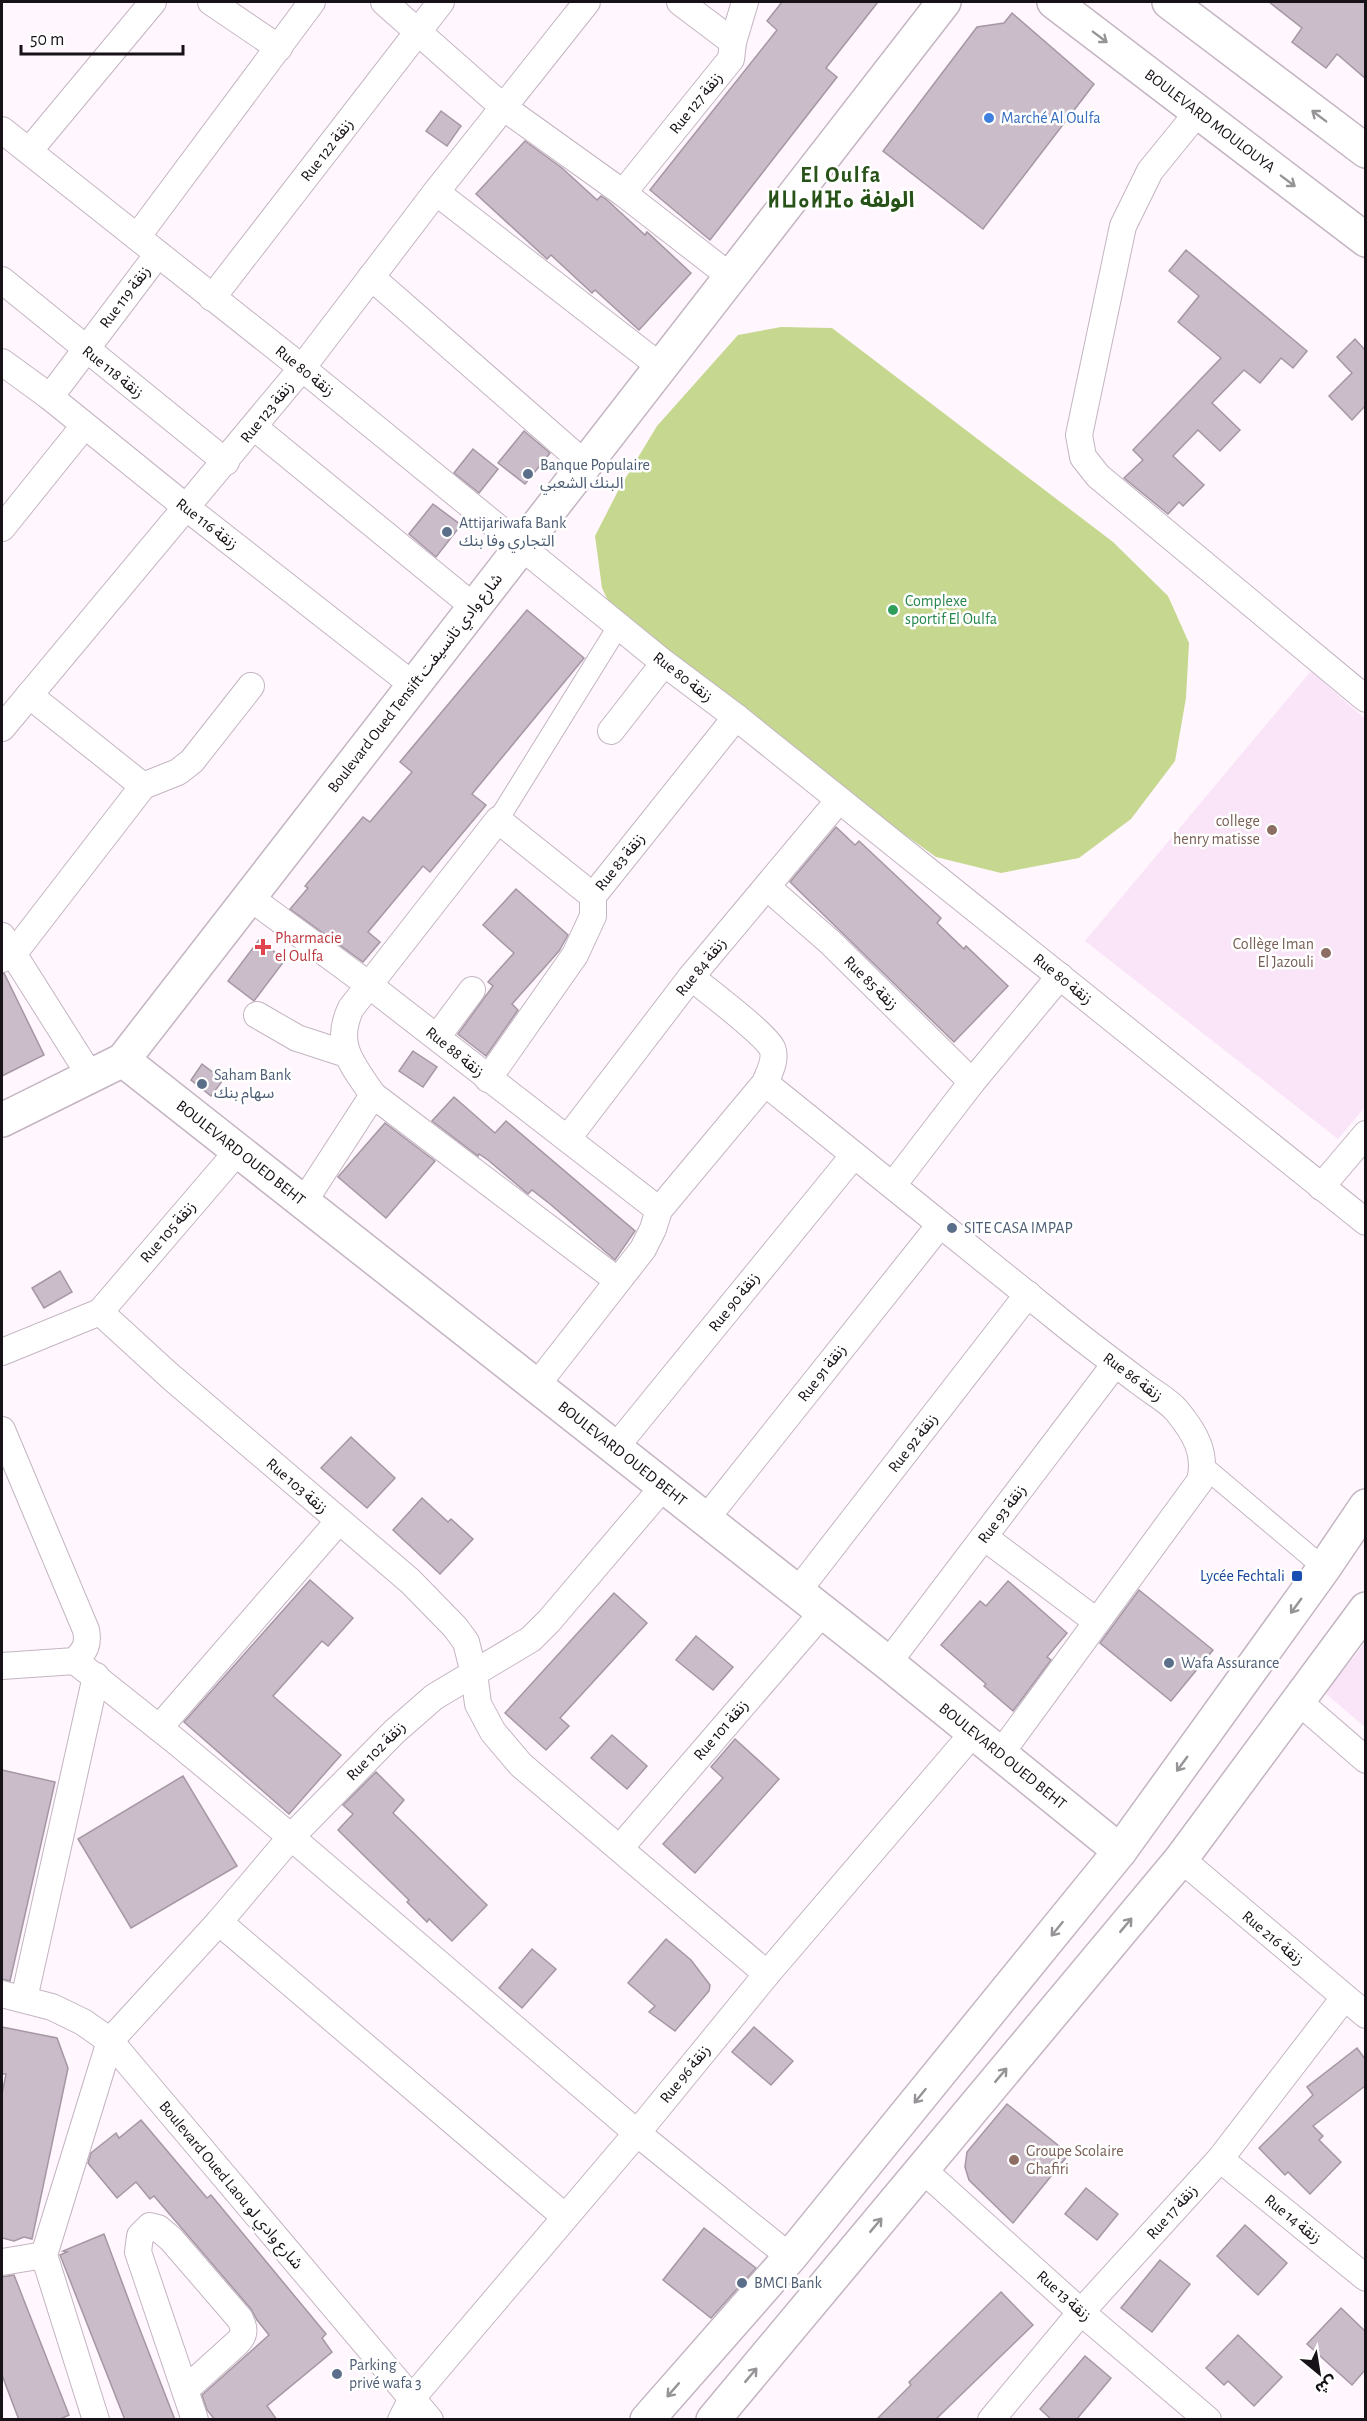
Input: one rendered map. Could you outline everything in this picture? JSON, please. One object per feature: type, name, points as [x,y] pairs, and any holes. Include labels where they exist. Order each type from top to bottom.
[{"type":"street","points":[[29,151],[153,2]]},
{"type":"street","points":[[211,2],[279,48]]},
{"type":"street","points":[[137,237],[312,2]]},
{"type":"street","points":[[384,2],[503,107],[623,193],[731,277]]},
{"type":"street","name":"Rue 122 زنقة","points":[[212,298],[441,2]]},
{"type":"street","name":"Rue 123 زنقة","points":[[2,729],[302,368],[436,192],[587,2]]},
{"type":"street","points":[[680,2],[733,42]]},
{"type":"street","name":"Rue 127 زنقة","points":[[623,193],[731,59],[733,42],[745,2]]},
{"type":"street","name":"Boulevard Oued Tensift شارع وادي تانسيفت","points":[[2,1120],[123,1060],[944,2]]},
{"type":"street","name":"BOULEVARD MOULOUYA","points":[[1054,2],[1365,240]]},
{"type":"street","points":[[1169,2],[1365,151]]},
{"type":"street","points":[[1198,112],[1150,171],[1123,226],[1079,435],[1083,457],[1098,476],[1365,699]]},
{"type":"street","name":"Rue 80 زنقة","points":[[2,130],[302,368],[664,663],[736,717],[1365,1222]]},
{"type":"street","points":[[436,192],[661,367]]},
{"type":"street","name":"Rue 119 زنقة","points":[[50,397],[158,254]]},
{"type":"street","points":[[371,277],[585,464]]},
{"type":"street","name":"Rue 118 زنقة","points":[[2,280],[226,462]]},
{"type":"street","name":"Rue 116 زنقة","points":[[2,362],[50,397],[413,686]]},
{"type":"street","points":[[5,515],[84,426]]},
{"type":"street","points":[[254,427],[474,607]]},
{"type":"street","points":[[617,1280],[373,1095],[346,1054],[346,1018],[351,1008],[498,820],[619,625]]},
{"type":"street","points":[[611,731],[664,663]]},
{"type":"street","points":[[91,1077],[6,949],[143,786],[178,772],[192,761],[251,686]]},
{"type":"street","points":[[29,695],[143,786]]},
{"type":"street","name":"Rue 83 زنقة","points":[[488,1079],[575,956],[593,916],[593,896],[736,717]]},
{"type":"street","name":"Rue 84 زنقة","points":[[568,1138],[692,977],[839,801]]},
{"type":"street","points":[[498,820],[593,896]]},
{"type":"street","name":"Rue 85 زنقة","points":[[767,887],[830,942],[972,1082]]},
{"type":"street","name":"Rue 88 زنقة","points":[[249,897],[369,985],[659,1210]]},
{"type":"street","points":[[893,1185],[972,1082],[1060,976]]},
{"type":"street","points":[[536,1386],[642,1249],[653,1229],[659,1210],[765,1083],[773,1064],[772,1049],[761,1036],[692,977]]},
{"type":"street","points":[[437,1037],[472,990]]},
{"type":"street","points":[[257,1015],[297,1038],[346,1054]]},
{"type":"street","name":"BOULEVARD OUED BEHT","points":[[123,1060],[888,1663],[1120,1851]]},
{"type":"street","name":"Rue 86 زنقة","points":[[765,1083],[893,1185],[939,1226],[1176,1409],[1195,1437],[1202,1454],[1203,1466]]},
{"type":"street","points":[[303,1203],[373,1095]]},
{"type":"street","points":[[1321,1187],[1365,1134]]},
{"type":"street","name":"Rue 105 زنقة","points":[[100,1312],[237,1152]]},
{"type":"street","name":"Rue 90 زنقة","points":[[615,1448],[854,1155]]},
{"type":"street","name":"Rue 91 زنقة","points":[[705,1520],[939,1226]]},
{"type":"street","name":"Rue 92 زنقة","points":[[797,1592],[1028,1294]]},
{"type":"street","points":[[2,1352],[100,1312]]},
{"type":"street","name":"Rue 103 زنقة","points":[[100,1312],[338,1522],[410,1581],[455,1627],[466,1642],[474,1673],[478,1704],[493,1732],[521,1765],[767,1974]]},
{"type":"street","name":"Rue 93 زنقة","points":[[888,1663],[1115,1364]]},
{"type":"street","points":[[2,1430],[86,1630],[88,1642],[85,1650],[75,1661]]},
{"type":"street","points":[[1000,1753],[1200,1481],[1203,1466],[1324,1568]]},
{"type":"street","name":"Rue 102 زنقة","points":[[110,2041],[219,1922],[291,1837],[394,1732],[434,1697],[531,1639],[663,1487]]},
{"type":"street","points":[[647,2420],[790,2257],[1120,1851],[1324,1568],[1365,1506]]},
{"type":"street","points":[[159,1728],[338,1522]]},
{"type":"street","points":[[984,1537],[1096,1621]]},
{"type":"street","points":[[713,2420],[1181,1859],[1365,1609]]},
{"type":"street","name":"Rue 101 زنقة","points":[[620,1848],[823,1612]]},
{"type":"street","points":[[2,1665],[75,1661],[96,1676],[291,1837],[637,2133],[790,2257]]},
{"type":"street","points":[[13,1996],[96,1676]]},
{"type":"street","points":[[1298,1701],[1365,1760]]},
{"type":"street","name":"Rue 96 زنقة","points":[[407,2409],[564,2216],[637,2133],[767,1974],[974,1732]]},
{"type":"street","name":"Rue 216 زنقة","points":[[1181,1859],[1365,2015]]},
{"type":"street","points":[[219,1922],[564,2216]]},
{"type":"street","name":"Boulevard Oued Laou شارع وادي لو","points":[[13,1996],[52,2007],[83,2022],[110,2041],[407,2409],[430,2420]]},
{"type":"street","name":"Rue 17 زنقة","points":[[990,2420],[1081,2312],[1220,2159],[1344,1998]]},
{"type":"street","points":[[96,2420],[44,2255],[110,2041]]},
{"type":"street","name":"Rue 14 زنقة","points":[[1220,2159],[1365,2278]]},
{"type":"street","name":"Rue 13 زنقة","points":[[922,2169],[1081,2312],[1208,2420]]},
{"type":"street","points":[[184,2390],[237,2343],[242,2338],[245,2329],[240,2319],[171,2239],[158,2228],[150,2226],[140,2236],[138,2252],[184,2390],[195,2420]]},
{"type":"street","points":[[2,2262],[44,2255]]},
{"type":"shaded area","name":"college henry matisse","points":[[1311,671],[1365,719],[1365,1107],[1338,1139],[1085,941]]},
{"type":"shaded area","points":[[1365,1643],[1365,1727],[1325,1693]]},
{"type":"green space","name":"Complexe sportif El Oulfa","points":[[781,327],[832,328],[1113,542],[1168,596],[1189,643],[1186,698],[1175,761],[1131,819],[1079,858],[1001,873],[936,857],[707,693],[619,624],[602,588],[595,536],[619,489],[657,426],[738,335]]},
{"type":"building","points":[[782,2],[878,2],[826,68],[837,77],[710,240],[650,190],[777,30],[767,21]]},
{"type":"building","points":[[1269,2],[1365,2],[1365,78],[1337,54],[1326,68],[1292,42],[1302,28]]},
{"type":"building","name":"Marché Al Oulfa","points":[[1012,13],[1094,84],[983,229],[883,151],[977,27],[1004,23]]},
{"type":"building","points":[[441,111],[461,126],[447,146],[426,131]]},
{"type":"building","points":[[525,141],[562,168],[597,200],[601,196],[607,200],[645,235],[647,232],[691,273],[639,330],[595,290],[592,293],[551,255],[547,259],[476,194]]},
{"type":"building","points":[[1186,250],[1307,351],[1293,368],[1281,358],[1260,383],[1244,370],[1212,403],[1240,430],[1220,451],[1198,430],[1173,456],[1204,485],[1183,506],[1179,502],[1168,514],[1124,478],[1143,460],[1133,450],[1221,358],[1178,322],[1199,296],[1169,271]]},
{"type":"building","points":[[1355,339],[1365,350],[1365,406],[1352,420],[1329,396],[1352,373],[1337,357]]},
{"type":"building","points":[[524,431],[550,453],[525,484],[498,463]]},
{"type":"building","points":[[473,449],[498,469],[479,493],[454,473]]},
{"type":"building","points":[[433,504],[461,525],[436,557],[409,534]]},
{"type":"building","points":[[527,610],[584,658],[472,794],[486,805],[430,872],[423,866],[368,932],[380,942],[363,962],[290,909],[308,888],[305,886],[363,817],[370,822],[412,772],[400,762]]},
{"type":"building","points":[[836,827],[855,845],[859,841],[941,918],[937,923],[964,949],[966,946],[1008,986],[954,1042],[790,882]]},
{"type":"building","points":[[516,889],[568,935],[559,951],[512,1004],[518,1010],[486,1056],[458,1034],[493,986],[488,982],[514,953],[483,925]]},
{"type":"building","points":[[259,940],[285,960],[254,1001],[228,981]]},
{"type":"building","points":[[4,973],[44,1055],[2,1076],[2,974]]},
{"type":"building","points":[[413,1051],[437,1067],[423,1087],[399,1071]]},
{"type":"building","points":[[202,1064],[223,1080],[211,1096],[191,1080]]},
{"type":"building","points":[[454,1097],[495,1133],[506,1121],[635,1231],[615,1260],[532,1190],[528,1194],[488,1160],[479,1154],[478,1156],[432,1121]]},
{"type":"building","points":[[385,1123],[435,1161],[386,1218],[338,1177]]},
{"type":"building","points":[[60,1271],[72,1292],[44,1308],[32,1288]]},
{"type":"building","points":[[351,1437],[395,1478],[367,1508],[321,1468]]},
{"type":"building","points":[[422,1498],[448,1522],[451,1519],[473,1539],[440,1574],[393,1530]]},
{"type":"building","points":[[310,1580],[353,1618],[328,1646],[322,1641],[273,1696],[341,1755],[289,1814],[184,1722]]},
{"type":"building","points":[[1008,1581],[1067,1633],[1047,1657],[1051,1660],[1013,1711],[941,1645],[980,1601],[986,1606]]},
{"type":"building","points":[[1139,1590],[1213,1650],[1171,1701],[1100,1643]]},
{"type":"building","points":[[614,1593],[647,1623],[560,1718],[569,1726],[546,1750],[505,1713]]},
{"type":"building","points":[[696,1636],[733,1667],[713,1690],[676,1660]]},
{"type":"building","points":[[612,1735],[647,1766],[627,1789],[591,1758]]},
{"type":"building","points":[[735,1739],[779,1779],[695,1873],[663,1844],[723,1778],[711,1767]]},
{"type":"building","points":[[2,1770],[55,1782],[10,1981],[2,1979]]},
{"type":"building","points":[[376,1772],[404,1800],[393,1813],[487,1905],[452,1941],[429,1919],[427,1922],[407,1902],[409,1900],[338,1830],[353,1814],[343,1805]]},
{"type":"building","points":[[183,1776],[237,1866],[131,1928],[78,1839]]},
{"type":"building","points":[[666,1939],[691,1960],[710,1985],[709,1991],[675,2031],[649,2012],[655,2006],[628,1983]]},
{"type":"building","points":[[532,1949],[556,1969],[522,2008],[499,1988]]},
{"type":"building","points":[[2,2027],[57,2038],[68,2068],[32,2239],[24,2237],[14,2241],[2,2238],[2,2094],[6,2074],[2,2074]]},
{"type":"building","points":[[754,2027],[793,2061],[771,2085],[732,2052]]},
{"type":"building","points":[[1357,2048],[1365,2059],[1365,2086],[1313,2126],[1323,2136],[1319,2140],[1341,2162],[1310,2194],[1288,2172],[1285,2175],[1259,2148],[1313,2095],[1307,2087]]},
{"type":"building","name":"Groupe Scolaire Ghafiri","points":[[1007,2104],[1069,2154],[1013,2223],[969,2180],[965,2167],[967,2152]]},
{"type":"building","points":[[141,2120],[207,2198],[211,2195],[326,2334],[322,2338],[332,2352],[267,2406],[277,2420],[215,2420],[207,2410],[202,2395],[269,2335],[251,2309],[154,2196],[150,2199],[136,2182],[117,2198],[88,2163],[91,2153],[116,2133],[119,2138]]},
{"type":"building","points":[[1086,2188],[1118,2214],[1097,2240],[1065,2214]]},
{"type":"building","points":[[1245,2225],[1287,2263],[1258,2295],[1217,2256]]},
{"type":"building","points":[[704,2228],[756,2268],[711,2318],[663,2280]]},
{"type":"building","points":[[104,2234],[175,2420],[125,2420],[60,2255],[67,2252],[63,2251]]},
{"type":"building","points":[[1160,2260],[1190,2284],[1152,2332],[1121,2308]]},
{"type":"building","points":[[14,2275],[69,2415],[58,2420],[19,2420],[2,2375],[2,2277]]},
{"type":"building","points":[[1001,2292],[1033,2325],[935,2420],[876,2420],[911,2385],[909,2382]]},
{"type":"building","points":[[1341,2308],[1365,2331],[1365,2370],[1352,2385],[1307,2344]]},
{"type":"building","points":[[1238,2335],[1282,2377],[1254,2406],[1228,2381],[1224,2385],[1206,2368]]},
{"type":"building","points":[[1085,2356],[1111,2378],[1076,2420],[1052,2420],[1040,2409]]},
{"type":"place","name":"Marché Al Oulfa","points":[[989,118]]},
{"type":"place","name":"Banque Populaire البنك الشعبي","points":[[528,474]]},
{"type":"place","name":"Attijariwafa Bank التجاري وفا بنك","points":[[447,532]]},
{"type":"place","name":"Complexe sportif El Oulfa","points":[[893,610]]},
{"type":"place","name":"college henry matisse","points":[[1272,830]]},
{"type":"place","name":"Pharmacie el Oulfa","points":[[263,947]]},
{"type":"place","name":"Collège Iman El Jazouli","points":[[1326,953]]},
{"type":"place","name":"Saham Bank سهام بنك","points":[[202,1084]]},
{"type":"place","name":"SITE CASA IMPAP","points":[[952,1228]]},
{"type":"place","name":"Lycée Fechtali","points":[[1297,1576]]},
{"type":"place","name":"Wafa Assurance","points":[[1169,1663]]},
{"type":"place","name":"Groupe Scolaire Ghafiri","points":[[1014,2160]]},
{"type":"place","name":"BMCI Bank","points":[[742,2283]]},
{"type":"place","name":"Parking privé wafa 3","points":[[337,2374]]},
{"type":"district","name":"El Oulfa ⵍⵡⴰⵍⴼⴰ الولفة","points":[[841,188]]}]
